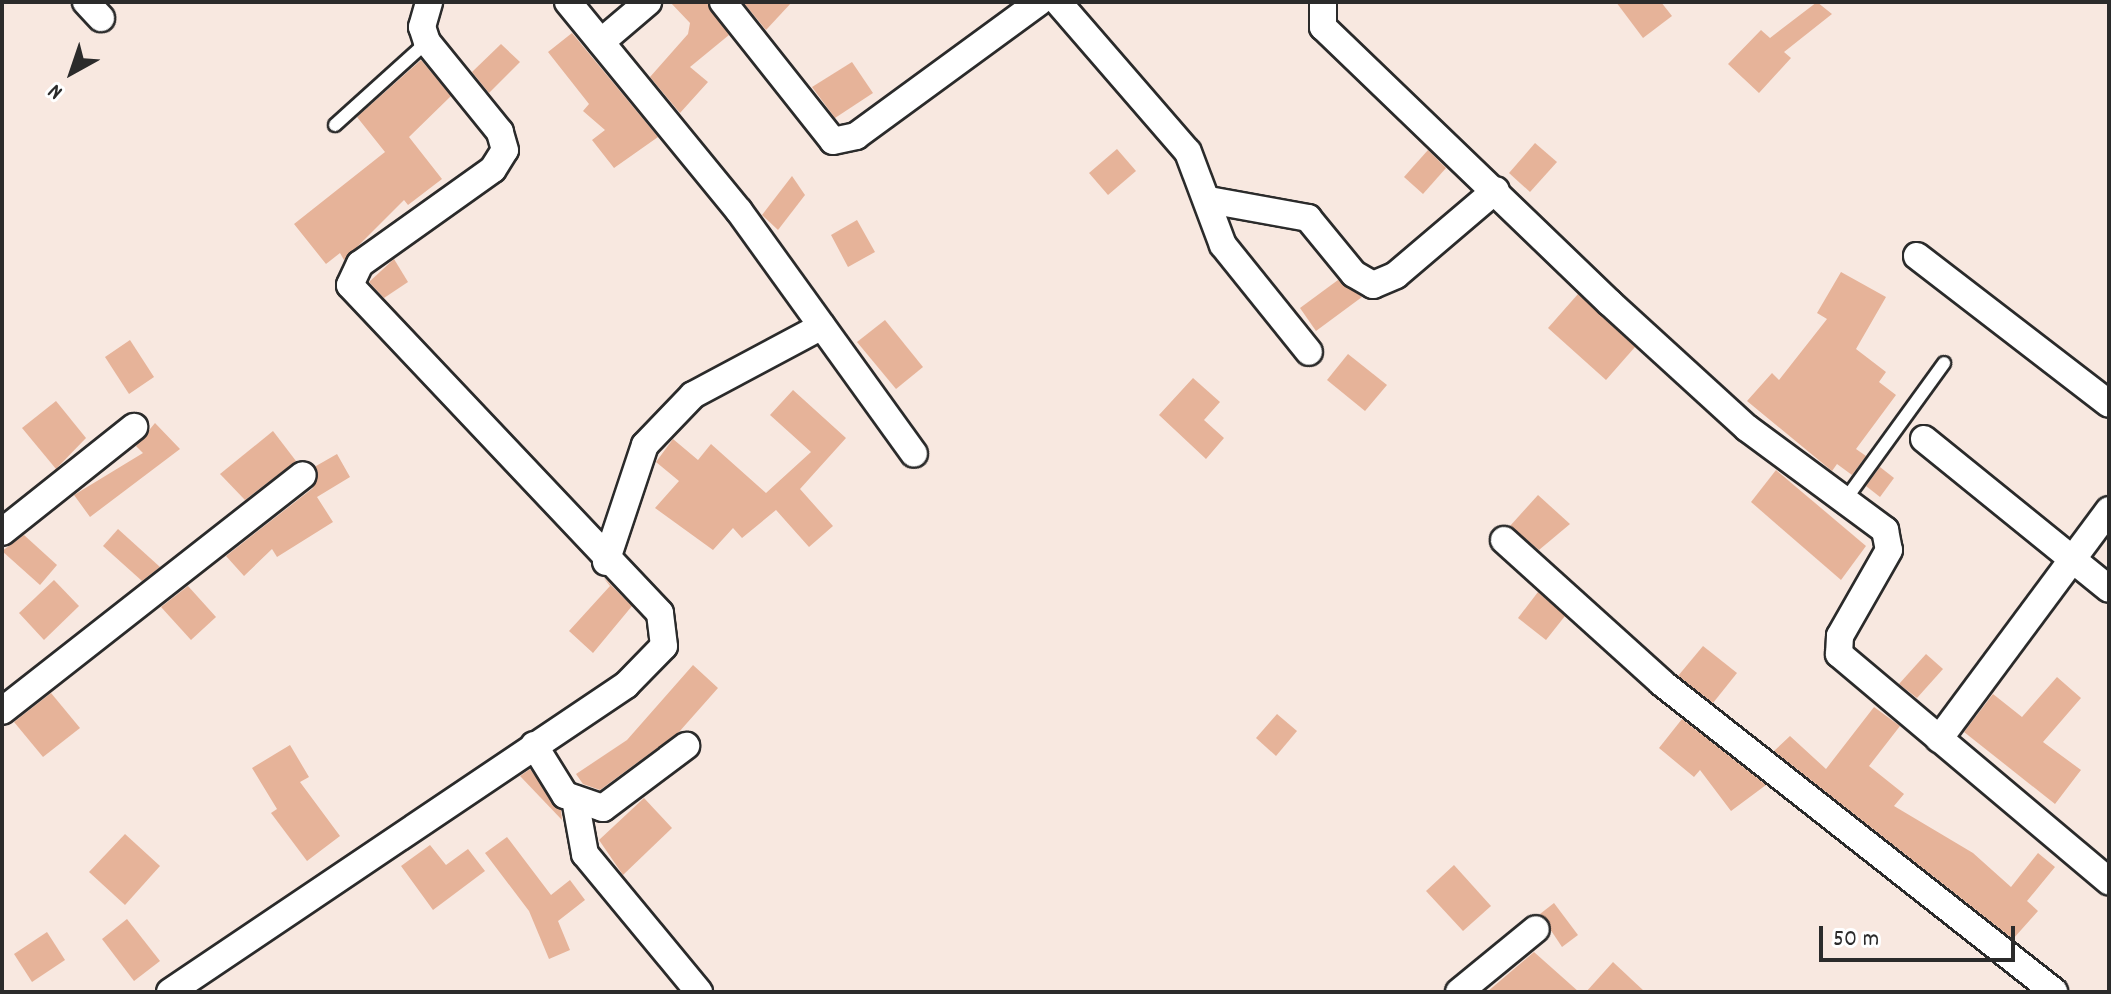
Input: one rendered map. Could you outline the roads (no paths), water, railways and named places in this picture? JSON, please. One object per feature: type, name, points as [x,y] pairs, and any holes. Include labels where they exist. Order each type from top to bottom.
[{"type":"street","points":[[170,992],[626,685],[664,646],[660,613],[606,562],[350,285],[360,264],[493,169],[505,150],[500,132],[427,42],[422,27],[429,2]]},
{"type":"street","points":[[568,2],[822,326],[914,454]]},
{"type":"street","points":[[601,42],[648,2]]},
{"type":"street","points":[[723,2],[833,141],[856,136],[1039,2]]},
{"type":"street","points":[[1058,2],[1188,152],[1209,200],[1223,245],[1309,352]]},
{"type":"street","points":[[1323,2],[1323,27],[1747,428],[1885,530],[1889,550],[1840,636],[1839,654],[2109,881]]},
{"type":"street","points":[[1209,200],[1308,218],[1354,274],[1373,285],[1396,275],[1496,190]]},
{"type":"street","points":[[1917,256],[2109,404]]},
{"type":"street","points":[[606,562],[645,445],[693,395],[822,326]]},
{"type":"street","points":[[2,532],[134,427]]},
{"type":"street","points":[[1924,439],[2070,563],[2109,589]]},
{"type":"street","points":[[2,711],[303,475]]},
{"type":"street","points":[[1939,739],[2109,510]]},
{"type":"street","points":[[1504,540],[1662,683],[2054,992]]},
{"type":"street","points":[[534,745],[565,795],[603,808],[686,746]]},
{"type":"street","points":[[575,799],[585,854],[699,992]]},
{"type":"street","points":[[1459,992],[1536,929]]},
{"type":"lane","points":[[335,125],[427,42]]},
{"type":"lane","points":[[1845,500],[1944,363]]}]
